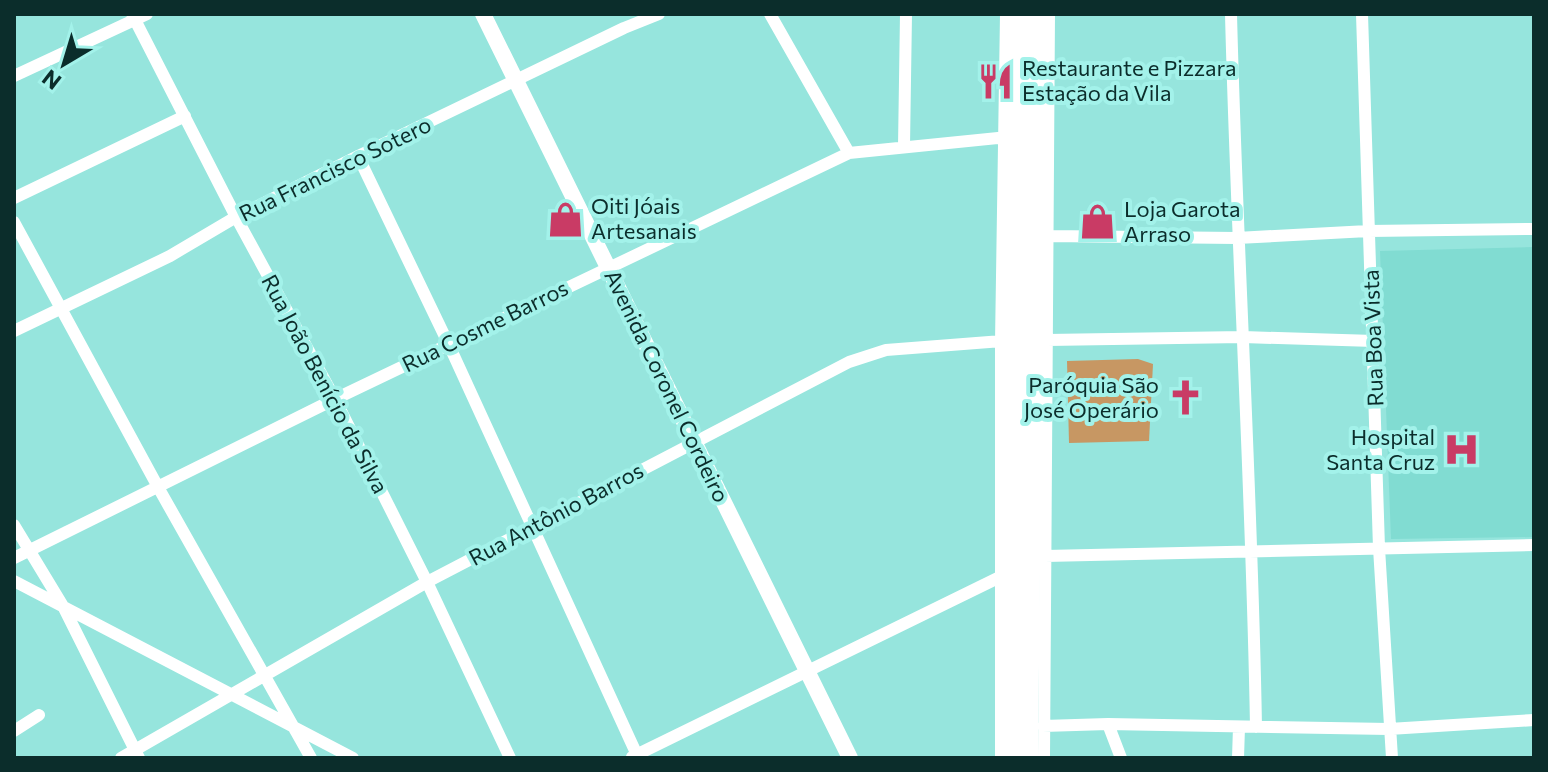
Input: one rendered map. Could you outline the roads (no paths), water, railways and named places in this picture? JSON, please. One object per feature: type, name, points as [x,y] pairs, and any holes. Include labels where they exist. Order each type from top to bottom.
[{"type":"main road","points":[[1002,757],[1022,522],[1008,341],[1026,222],[1010,137],[1019,14]]},
{"type":"main road","points":[[1028,758],[1022,522],[1026,222],[1036,14]]},
{"type":"street","name":"Avenida Coronel Cordeiro","points":[[483,14],[850,758]]},
{"type":"street","name":"Rua Francisco Sotero","points":[[14,331],[170,256],[236,217],[358,156],[659,14]]},
{"type":"street","points":[[770,14],[849,153]]},
{"type":"street","points":[[904,146],[906,14]]},
{"type":"street","points":[[1006,14],[1010,137]]},
{"type":"street","points":[[1044,758],[1047,340],[1026,222],[1049,14]]},
{"type":"street","points":[[1231,14],[1237,238],[1253,550],[1256,727]]},
{"type":"street","name":"Rua Boa Vista","points":[[1362,14],[1379,548],[1392,758]]},
{"type":"street","points":[[14,76],[138,16]]},
{"type":"street","name":"Rua João Benício da Silva","points":[[138,16],[236,217],[335,399],[427,582],[510,758]]},
{"type":"street","points":[[14,198],[185,116]]},
{"type":"street","name":"Rua Cosme Barros","points":[[14,558],[335,399],[849,153],[1010,137]]},
{"type":"street","points":[[358,156],[449,345],[634,756],[1002,576]]},
{"type":"street","points":[[14,222],[158,487],[311,758]]},
{"type":"street","points":[[1026,222],[1237,238],[1368,231],[1534,229]]},
{"type":"street","points":[[1047,340],[1243,337],[1374,341]]},
{"type":"street","points":[[1002,757],[1002,576],[1008,341]]},
{"type":"street","name":"Rua Antônio Barros","points":[[121,758],[137,754],[264,675],[427,582],[849,362],[886,350],[1008,341]]},
{"type":"street","points":[[14,525],[63,606],[137,754]]},
{"type":"street","points":[[1045,556],[1534,545]]},
{"type":"street","points":[[14,581],[353,758]]},
{"type":"street","points":[[14,731],[39,715]]},
{"type":"street","points":[[1043,726],[1108,724],[1389,729],[1534,720]]},
{"type":"street","points":[[1108,724],[1121,758]]},
{"type":"street","points":[[1238,758],[1239,727]]},
{"type":"place","name":"Restaurante e Pizzara Estação da Vila","points":[[996,81]]},
{"type":"place","name":"Oiti Jóais Artesanais","points":[[565,219]]},
{"type":"place","name":"Loja Garota Arraso","points":[[1098,222]]},
{"type":"place","name":"Paróquia São José Operário","points":[[1185,398]]},
{"type":"place","name":"Hospital Santa Cruz","points":[[1461,450]]}]
